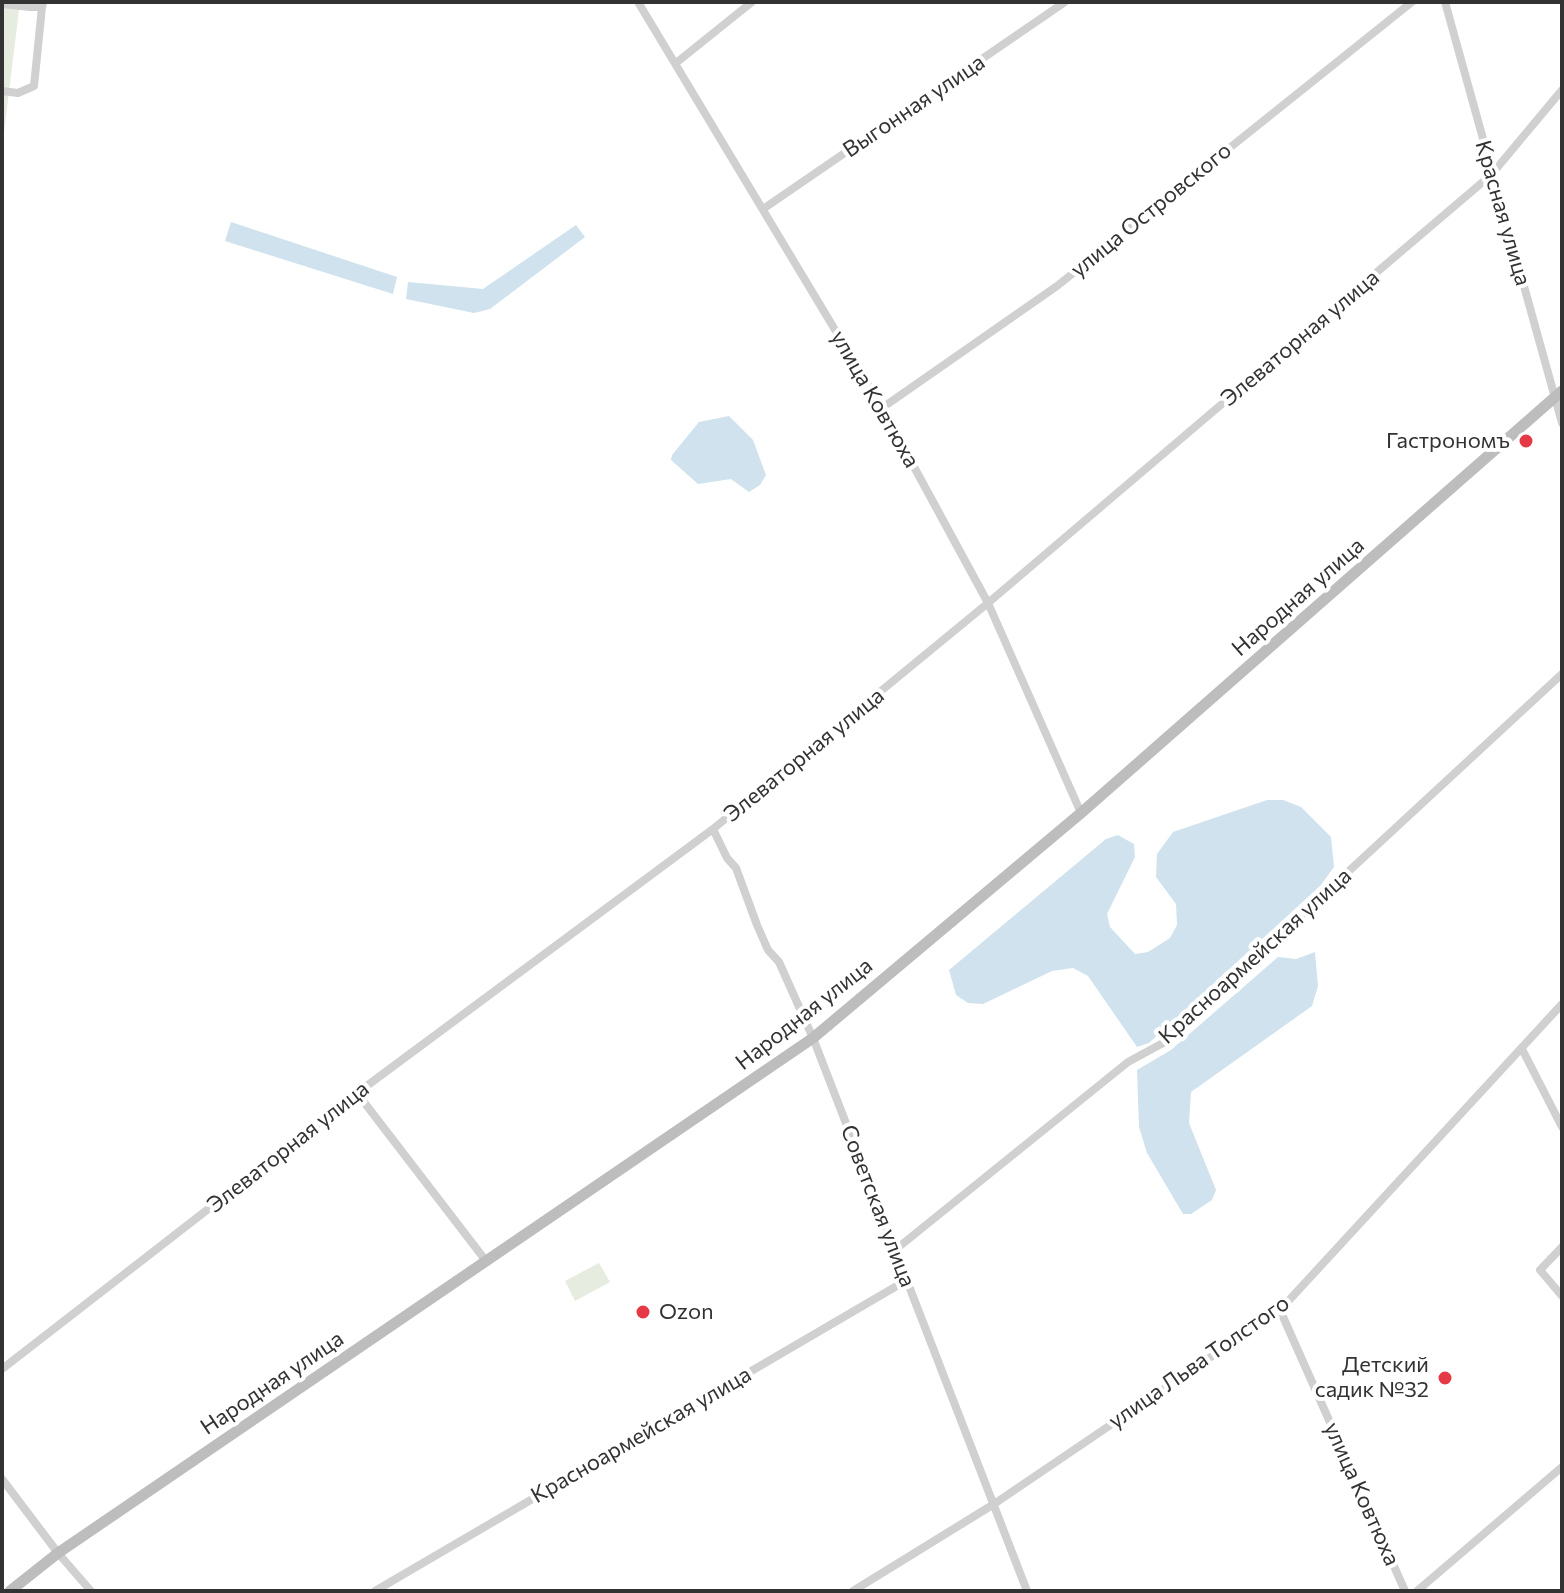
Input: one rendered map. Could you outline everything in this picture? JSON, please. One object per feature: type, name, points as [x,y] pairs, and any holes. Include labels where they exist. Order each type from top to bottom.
[{"type":"main road","name":"Народная улица","points":[[10,1591],[58,1553],[813,1038],[1081,813],[1559,395]]},
{"type":"street","name":"улица Ковтюха","points":[[638,2],[882,408],[988,603],[1081,813]]},
{"type":"street","points":[[676,63],[752,2]]},
{"type":"street","name":"Выгонная улица","points":[[763,209],[1065,2]]},
{"type":"street","name":"улица Островского","points":[[882,408],[1060,283],[1412,2]]},
{"type":"street","name":"Красная улица","points":[[1445,2],[1491,175],[1559,395],[1562,423]]},
{"type":"street","points":[[2,4],[30,7],[42,4],[34,86],[18,93],[2,91]]},
{"type":"street","name":"Элеваторная улица","points":[[2,1369],[357,1093],[713,829],[988,603],[1491,175],[1562,90]]},
{"type":"street","name":"Красноармейская улица","points":[[895,1250],[1128,1062],[1163,1043],[1562,674]]},
{"type":"street","name":"Советская улица","points":[[713,829],[727,858],[736,868],[768,950],[779,962],[813,1038],[1027,1591]]},
{"type":"street","name":"улица Льва Толстого","points":[[853,1591],[994,1504],[1280,1310],[1562,1004]]},
{"type":"street","points":[[1522,1049],[1562,1127]]},
{"type":"street","points":[[357,1093],[486,1261]]},
{"type":"street","points":[[1562,1247],[1540,1270],[1562,1296]]},
{"type":"street","name":"Красноармейская улица","points":[[375,1591],[907,1280]]},
{"type":"street","name":"улица Ковтюха","points":[[1280,1310],[1405,1591]]},
{"type":"street","points":[[1417,1591],[1562,1467]]},
{"type":"street","points":[[2,1479],[91,1591]]},
{"type":"shaded area","points":[[2,2],[20,2],[2,148]]},
{"type":"shaded area","points":[[599,1263],[610,1282],[575,1301],[565,1281]]},
{"type":"water","points":[[231,222],[397,277],[393,294],[225,241]]},
{"type":"water","points":[[576,225],[585,237],[490,309],[474,313],[406,299],[408,282],[483,289]]},
{"type":"water","points":[[729,416],[753,440],[766,475],[760,485],[749,492],[731,479],[698,484],[671,460],[699,422]]},
{"type":"water","points":[[1267,800],[1283,800],[1301,807],[1331,837],[1334,867],[1321,885],[1149,1043],[1137,1047],[1088,976],[1073,968],[1052,971],[983,1004],[968,1003],[956,995],[949,970],[1106,839],[1118,835],[1134,844],[1135,857],[1107,914],[1110,927],[1135,954],[1148,952],[1170,938],[1177,925],[1176,904],[1156,877],[1157,854],[1173,832]]},
{"type":"water","points":[[1315,952],[1318,986],[1312,1006],[1191,1092],[1189,1123],[1216,1190],[1212,1200],[1191,1214],[1183,1214],[1147,1153],[1139,1127],[1137,1070],[1171,1050],[1278,957],[1296,959]]},
{"type":"place","name":"Гастрономъ","points":[[1526,441]]},
{"type":"place","name":"Ozon","points":[[643,1312]]},
{"type":"place","name":"Детский садик №32","points":[[1445,1378]]}]
